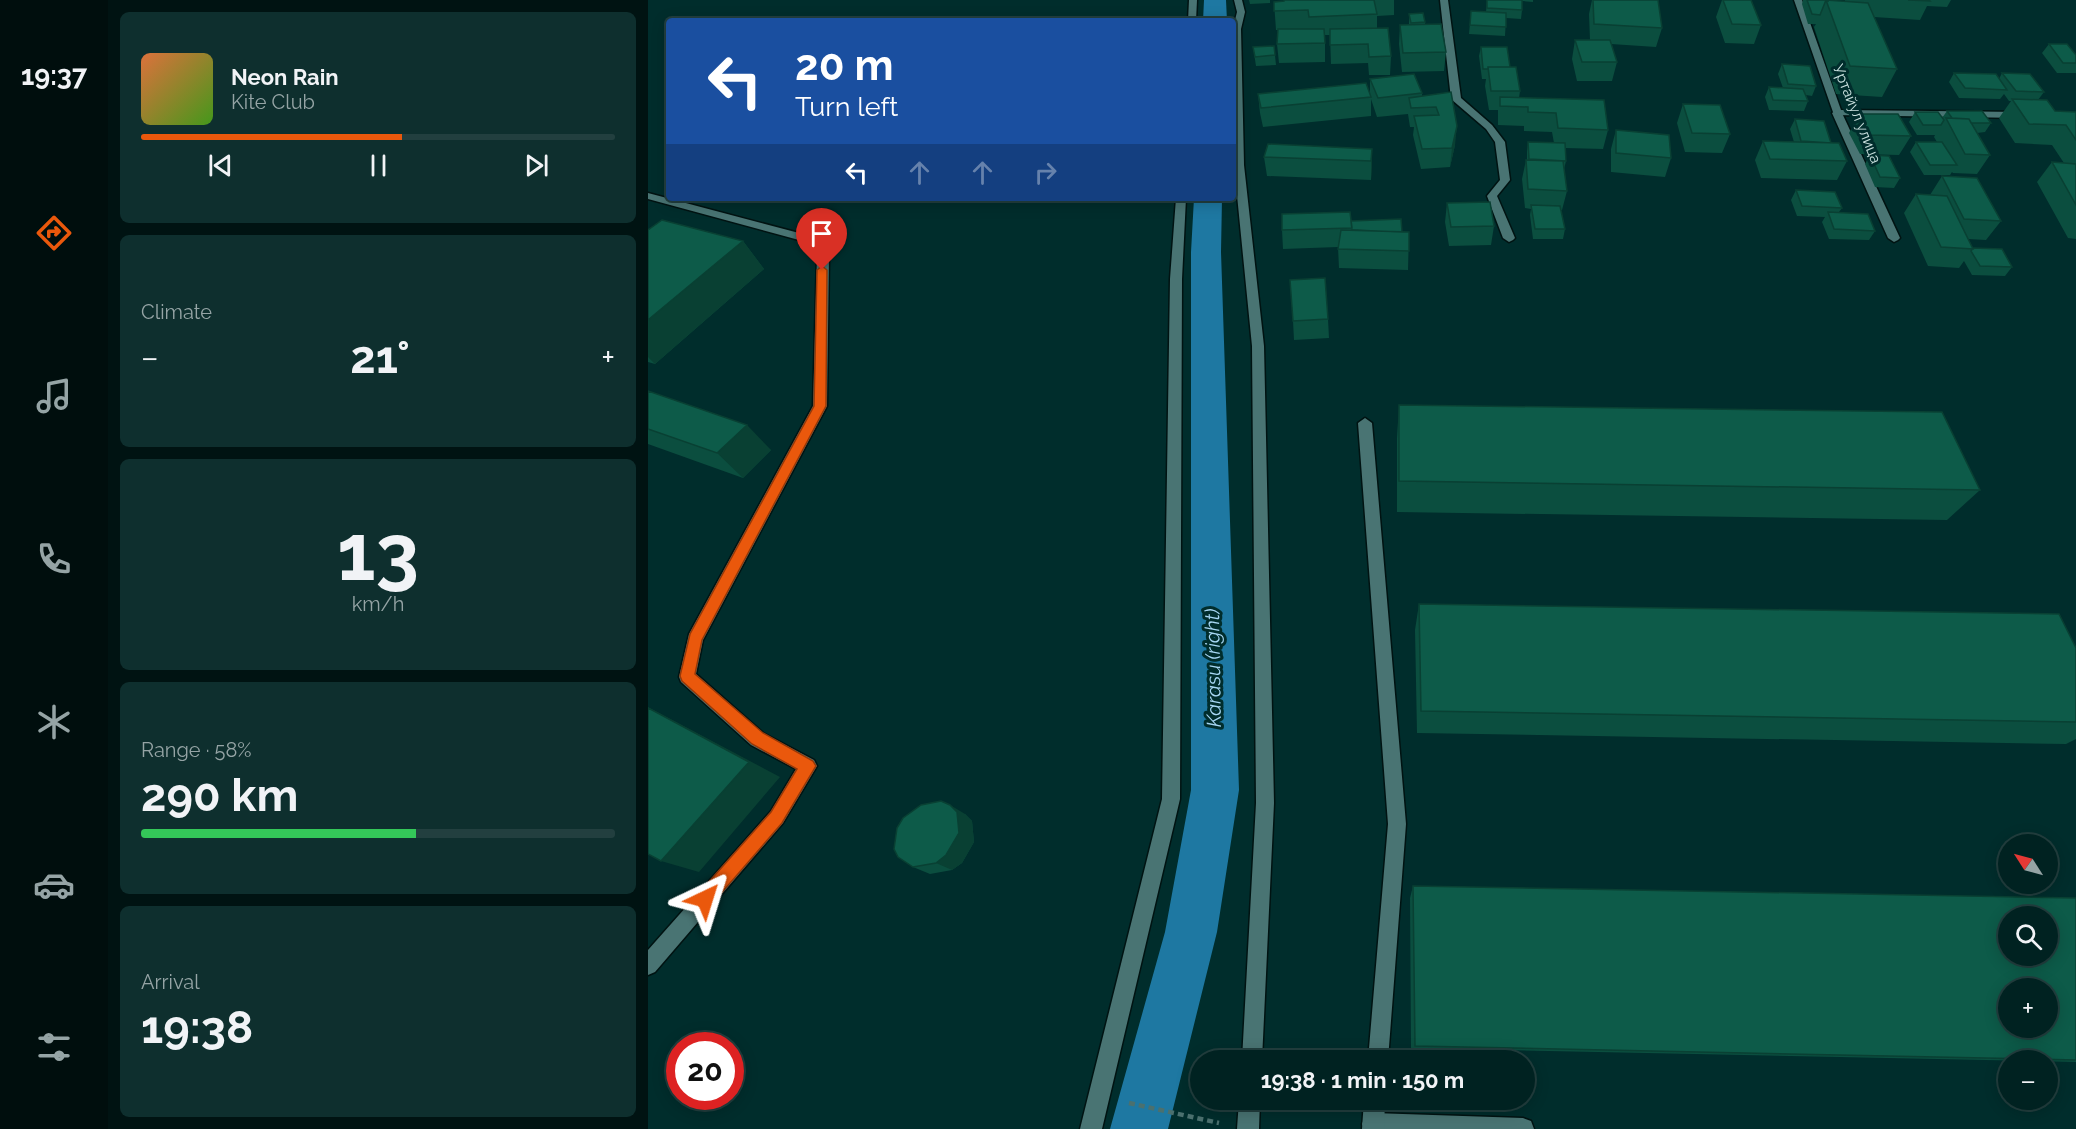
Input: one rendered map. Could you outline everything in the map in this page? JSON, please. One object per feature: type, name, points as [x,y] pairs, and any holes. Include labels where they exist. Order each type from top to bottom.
[{"type":"street","points":[[1192,18],[1193,0]]},
{"type":"street","points":[[1238,0],[1241,12],[1237,29],[1239,165],[1258,346],[1265,803],[1253,1050]]},
{"type":"street","points":[[1444,0],[1456,99],[1489,127],[1500,142],[1505,180],[1492,196],[1509,238]]},
{"type":"street","name":"Уртайул улица","points":[[1798,0],[1837,113],[1894,238]]},
{"type":"street","points":[[1837,113],[2028,115]]},
{"type":"street","points":[[648,196],[666,201]]},
{"type":"street","points":[[648,965],[777,818],[808,766],[757,739],[687,676],[695,639],[820,406],[823,255],[813,241],[666,201]]},
{"type":"street","points":[[1091,1129],[1171,799],[1176,279],[1181,201]]},
{"type":"street","points":[[1365,423],[1397,824],[1379,1050]]},
{"type":"street","points":[[1248,1129],[1249,1110]]},
{"type":"street","points":[[1374,1110],[1373,1127],[1523,1129]]},
{"type":"path","points":[[1119,1101],[1213,1122]]},
{"type":"building","points":[[1374,0],[1377,14],[1309,17],[1308,10],[1274,11],[1274,2]]},
{"type":"building","points":[[1487,0],[1522,0],[1522,10],[1487,8]]},
{"type":"building","points":[[1593,0],[1658,0],[1662,28],[1594,24]]},
{"type":"building","points":[[1723,0],[1751,0],[1761,25],[1732,24]]},
{"type":"building","points":[[1807,0],[1826,0],[1820,15],[1812,14]]},
{"type":"building","points":[[1826,0],[1868,3],[1897,69],[1850,66]]},
{"type":"building","points":[[1471,11],[1506,13],[1506,27],[1470,25]]},
{"type":"building","points":[[1423,13],[1425,22],[1411,23],[1409,14]]},
{"type":"building","points":[[1441,24],[1446,52],[1403,53],[1400,25]]},
{"type":"building","points":[[1388,28],[1391,56],[1369,57],[1368,44],[1330,45],[1330,29]]},
{"type":"building","points":[[1278,29],[1324,29],[1325,43],[1277,44]]},
{"type":"building","points":[[1575,40],[1610,40],[1617,62],[1582,62]]},
{"type":"building","points":[[2049,44],[2067,44],[2076,55],[2076,63],[2063,63]]},
{"type":"building","points":[[1274,46],[1275,55],[1255,57],[1253,47]]},
{"type":"building","points":[[1481,47],[1507,47],[1510,67],[1483,69]]},
{"type":"building","points":[[1782,64],[1810,66],[1816,86],[1788,84]]},
{"type":"building","points":[[1488,67],[1516,67],[1520,91],[1491,91]]},
{"type":"building","points":[[1954,73],[1996,74],[2007,90],[1965,88]]},
{"type":"building","points":[[2002,73],[2030,74],[2044,92],[2016,91]]},
{"type":"building","points":[[1414,74],[1422,93],[1378,98],[1370,79]]},
{"type":"building","points":[[1366,83],[1371,97],[1261,108],[1258,94]]},
{"type":"building","points":[[1769,87],[1803,89],[1808,101],[1773,100]]},
{"type":"building","points":[[1451,92],[1457,126],[1452,148],[1422,149],[1414,116],[1439,115],[1436,107],[1411,108],[1409,98]]},
{"type":"building","points":[[1500,97],[1604,100],[1608,130],[1558,128],[1556,113],[1528,112],[1528,107],[1500,106]]},
{"type":"building","points":[[2012,99],[2047,100],[2055,111],[2076,112],[2076,140],[2066,125],[2029,124]]},
{"type":"building","points":[[1683,104],[1720,105],[1730,134],[1692,133]]},
{"type":"building","points":[[1947,111],[1982,111],[1991,123],[1971,123],[1969,119],[1952,118]]},
{"type":"building","points":[[1915,112],[1938,112],[1944,120],[1941,125],[1923,125]]},
{"type":"building","points":[[1859,114],[1898,114],[1911,136],[1870,135]]},
{"type":"building","points":[[1946,118],[1969,119],[1990,155],[1965,154]]},
{"type":"building","points":[[1795,119],[1824,121],[1831,143],[1801,141]]},
{"type":"building","points":[[1616,130],[1669,135],[1671,158],[1616,153]]},
{"type":"building","points":[[1763,141],[1839,143],[1847,161],[1770,159]]},
{"type":"building","points":[[1528,142],[1565,143],[1566,161],[1529,159]]},
{"type":"building","points":[[1916,142],[1942,142],[1957,165],[1930,165]]},
{"type":"building","points":[[1268,144],[1372,149],[1371,161],[1264,157]]},
{"type":"building","points":[[1870,155],[1889,156],[1900,178],[1880,177]]},
{"type":"building","points":[[1526,160],[1563,161],[1567,191],[1528,189]]},
{"type":"building","points":[[2052,162],[2076,164],[2076,205]]},
{"type":"building","points":[[1942,176],[1977,178],[2001,221],[1964,219]]},
{"type":"building","points":[[1796,190],[1835,192],[1842,208],[1802,206]]},
{"type":"building","points":[[1916,194],[1947,196],[1973,249],[1941,247]]},
{"type":"building","points":[[1490,202],[1494,226],[1451,227],[1447,203]]},
{"type":"building","points":[[1531,205],[1560,206],[1565,229],[1535,229]]},
{"type":"building","points":[[1350,212],[1352,228],[1282,230],[1282,214]]},
{"type":"building","points":[[1828,212],[1868,214],[1875,231],[1834,229]]},
{"type":"building","points":[[1401,219],[1402,232],[1352,230],[1351,221]]},
{"type":"building","points":[[662,220],[743,241],[648,320],[648,230]]},
{"type":"building","points":[[1341,230],[1409,232],[1409,251],[1338,249]]},
{"type":"building","points":[[1973,248],[2002,249],[2012,267],[1980,266],[1971,251]]},
{"type":"building","points":[[1325,278],[1328,319],[1293,321],[1290,280]]},
{"type":"building","points":[[648,391],[747,425],[717,453],[648,429]]},
{"type":"building","points":[[1399,405],[1942,412],[1980,490],[1399,481]]},
{"type":"building","points":[[1419,604],[2059,614],[2076,648],[2076,722],[1421,711]]},
{"type":"building","points":[[648,708],[749,762],[661,861],[648,854]]},
{"type":"building","points":[[941,801],[950,805],[957,812],[959,833],[946,855],[936,863],[913,867],[898,857],[894,849],[897,828],[903,818],[921,805]]},
{"type":"building","points":[[1413,886],[2076,898],[2076,1060],[2058,1060],[2058,1050],[1998,1050],[1998,1058],[1415,1046]]},
{"type":"waterway","name":"Karasu (right)","points":[[1215,0],[1215,18]]},
{"type":"waterway","name":"Karasu (right)","points":[[1139,1129],[1191,932],[1215,790],[1206,252],[1208,201]]},
{"type":"route","points":[[705,899],[777,818],[808,766],[757,739],[687,676],[695,639],[820,406],[822,270]]}]
